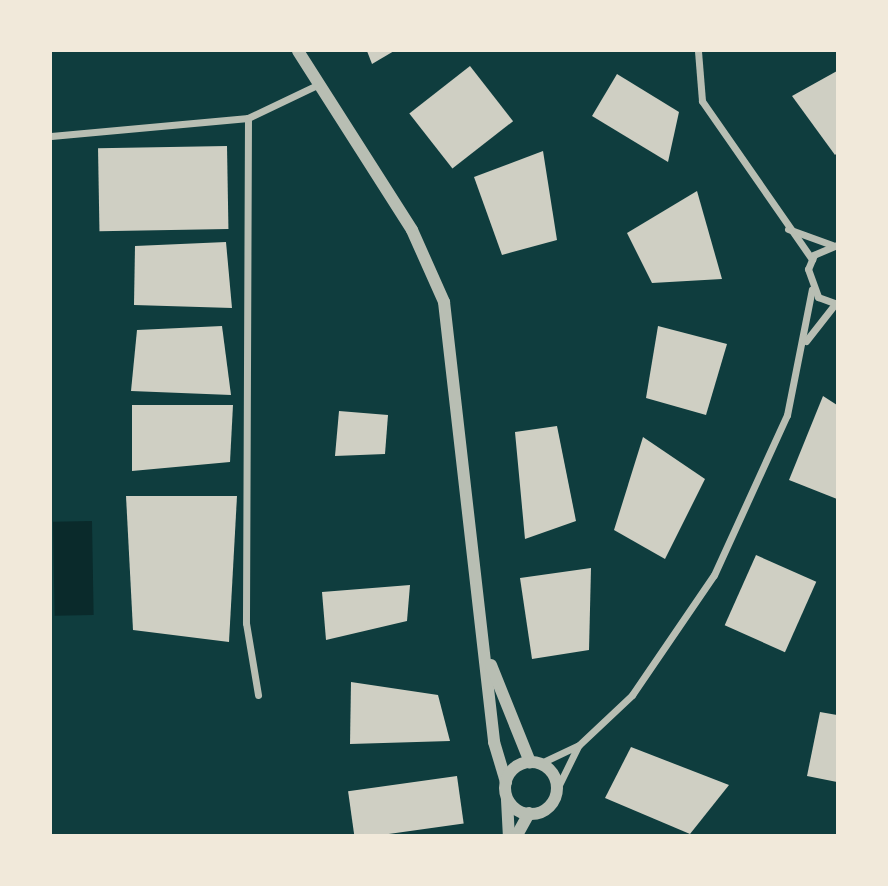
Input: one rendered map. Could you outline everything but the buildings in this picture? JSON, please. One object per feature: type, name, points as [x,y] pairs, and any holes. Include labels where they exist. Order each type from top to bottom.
[{"type":"street","points":[[298,51],[315,86],[412,230],[444,302],[488,659],[494,743],[506,782],[509,835]]},
{"type":"street","points":[[507,800],[529,813],[548,808],[579,745],[656,665],[713,575],[787,415],[805,341],[811,289],[811,259],[787,229],[702,101],[698,51]]},
{"type":"street","points":[[51,136],[248,118],[315,86]]},
{"type":"street","points":[[248,118],[246,623],[258,695]]},
{"type":"street","points":[[787,229],[835,245]]},
{"type":"street","points":[[811,259],[835,245]]},
{"type":"street","points":[[805,341],[836,304],[811,289]]},
{"type":"street","points":[[488,659],[534,763],[552,774],[556,791]]},
{"type":"street","points":[[506,782],[512,770],[579,745]]},
{"type":"street","points":[[517,835],[529,813]]},
{"type":"water","points":[[92,521],[94,615],[55,616],[53,522]]}]
